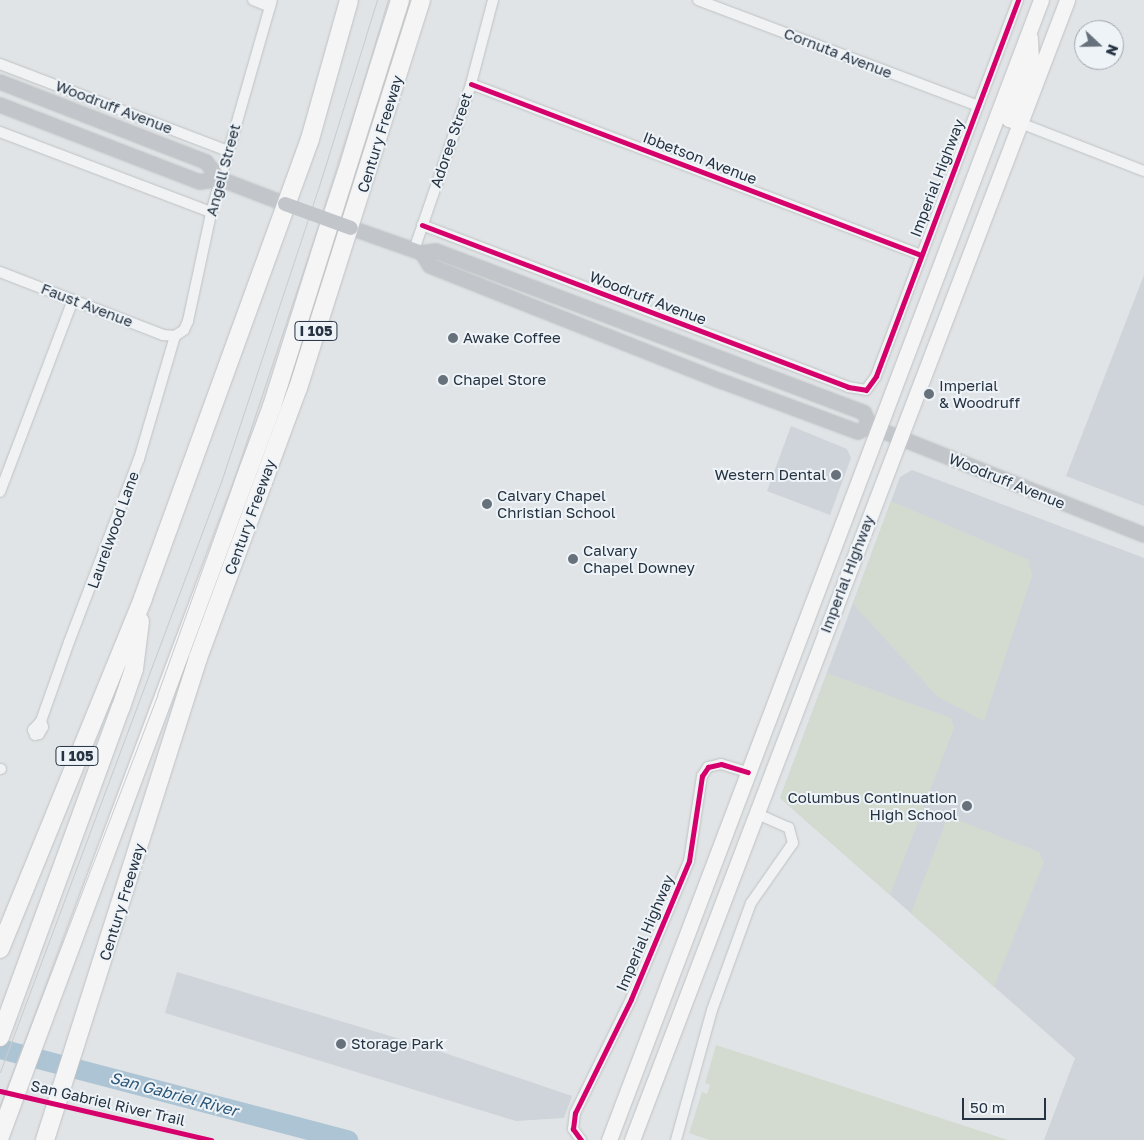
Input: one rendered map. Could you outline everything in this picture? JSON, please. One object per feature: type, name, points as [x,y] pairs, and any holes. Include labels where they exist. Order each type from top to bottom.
[{"type":"highway","name":"I 105","points":[[12,913],[143,598],[310,139],[349,0]]},
{"type":"highway","points":[[0,1136],[89,904],[272,406],[400,0]]},
{"type":"highway","name":"Century Freeway","points":[[80,1035],[198,658],[298,388],[421,0]]},
{"type":"highway","points":[[0,1036],[134,669],[143,598]]},
{"type":"highway","points":[[89,904],[198,658]]},
{"type":"highway","points":[[0,935],[12,913]]},
{"type":"highway","points":[[0,949],[12,913]]},
{"type":"highway","points":[[45,1140],[80,1035]]},
{"type":"highway","points":[[58,1140],[80,1035]]},
{"type":"main road","name":"Imperial Highway","points":[[610,1137],[875,428],[1041,0]]},
{"type":"main road","name":"Imperial Highway","points":[[632,1140],[1067,0]]},
{"type":"main road","points":[[1020,123],[1009,119],[1009,114],[1031,59],[1032,43],[1029,33]]},
{"type":"main road","name":"Woodruff Avenue","points":[[0,82],[206,162],[220,179]]},
{"type":"main road","name":"Woodruff Avenue","points":[[0,105],[200,182],[220,179],[418,252],[436,251],[864,413],[875,428],[1144,535]]},
{"type":"main road","name":"Woodruff Avenue","points":[[418,252],[430,266],[721,381],[858,432],[875,428]]},
{"type":"street","points":[[253,0],[271,3]]},
{"type":"street","name":"Adoree Street","points":[[418,252],[422,225],[470,84],[493,0]]},
{"type":"street","name":"Cornuta Avenue","points":[[698,0],[978,106]]},
{"type":"street","name":"Imperial Highway","points":[[866,390],[876,376],[1018,0]]},
{"type":"street","name":"Angell Street","points":[[175,336],[184,330],[188,321],[191,293],[211,212],[271,3]]},
{"type":"street","name":"Woodruff Avenue","points":[[0,64],[228,151]]},
{"type":"street","name":"Ibbetson Avenue","points":[[470,84],[921,256]]},
{"type":"street","points":[[1020,123],[1144,171]]},
{"type":"street","points":[[0,132],[211,212]]},
{"type":"street","name":"Woodruff Avenue","points":[[422,225],[848,387],[866,390]]},
{"type":"street","name":"Faust Avenue","points":[[0,272],[163,335],[175,336]]},
{"type":"street","points":[[0,492],[73,300]]},
{"type":"street","name":"Laurelwood Lane","points":[[41,722],[139,459],[175,336]]},
{"type":"street","name":"Imperial Highway","points":[[580,1140],[574,1129],[574,1113],[631,999],[689,861],[702,776],[708,768],[721,764],[748,772]]},
{"type":"street","points":[[676,1140],[712,1010],[751,903],[793,844],[789,828],[756,813]]},
{"type":"shaded area","points":[[1144,275],[1144,506],[1066,476]]},
{"type":"shaded area","points":[[791,426],[847,449],[851,458],[830,515],[767,491]]},
{"type":"shaded area","name":"Columbus Continuation High School","points":[[912,470],[1144,558],[1144,1140],[1044,1140],[1075,1058],[780,798],[900,477]]},
{"type":"shaded area","points":[[891,501],[1029,560],[1032,576],[984,721],[938,697],[853,604]]},
{"type":"shaded area","points":[[827,673],[951,718],[954,728],[890,895],[780,798]]},
{"type":"shaded area","points":[[948,816],[1039,852],[1044,862],[994,987],[911,913]]},
{"type":"shaded area","name":"Storage Park","points":[[177,972],[430,1048],[572,1096],[564,1118],[516,1121],[165,1013]]},
{"type":"shaded area","points":[[716,1045],[1008,1140],[709,1140],[689,1133],[702,1092],[707,1094],[710,1085],[705,1083]]},
{"type":"waterway","name":"San Gabriel River","points":[[0,1049],[348,1140]]},
{"type":"tram line","points":[[0,1072],[221,482],[319,186],[377,0]]},
{"type":"tram line","points":[[0,1105],[157,695],[232,485],[339,163],[388,0]]},
{"type":"cycle path","points":[[422,225],[848,387],[866,390],[876,376],[1018,0]]},
{"type":"cycle path","points":[[471,84],[921,255]]},
{"type":"cycle path","points":[[581,1140],[573,1129],[575,1113],[631,999],[689,861],[702,776],[708,767],[721,764],[748,772]]},
{"type":"cycle path","name":"San Gabriel River Trail","points":[[0,1091],[211,1140]]},
{"type":"place","name":"Awake Coffee","points":[[453,338]]},
{"type":"place","name":"Chapel Store","points":[[443,380]]},
{"type":"place","name":"Imperial & Woodruff","points":[[929,394]]},
{"type":"place","name":"Western Dental","points":[[836,475]]},
{"type":"place","name":"Calvary Chapel Christian School","points":[[487,504]]},
{"type":"place","name":"Calvary Chapel Downey","points":[[573,559]]},
{"type":"place","name":"Columbus Continuation High School","points":[[967,806]]},
{"type":"place","name":"Storage Park","points":[[341,1044]]}]
